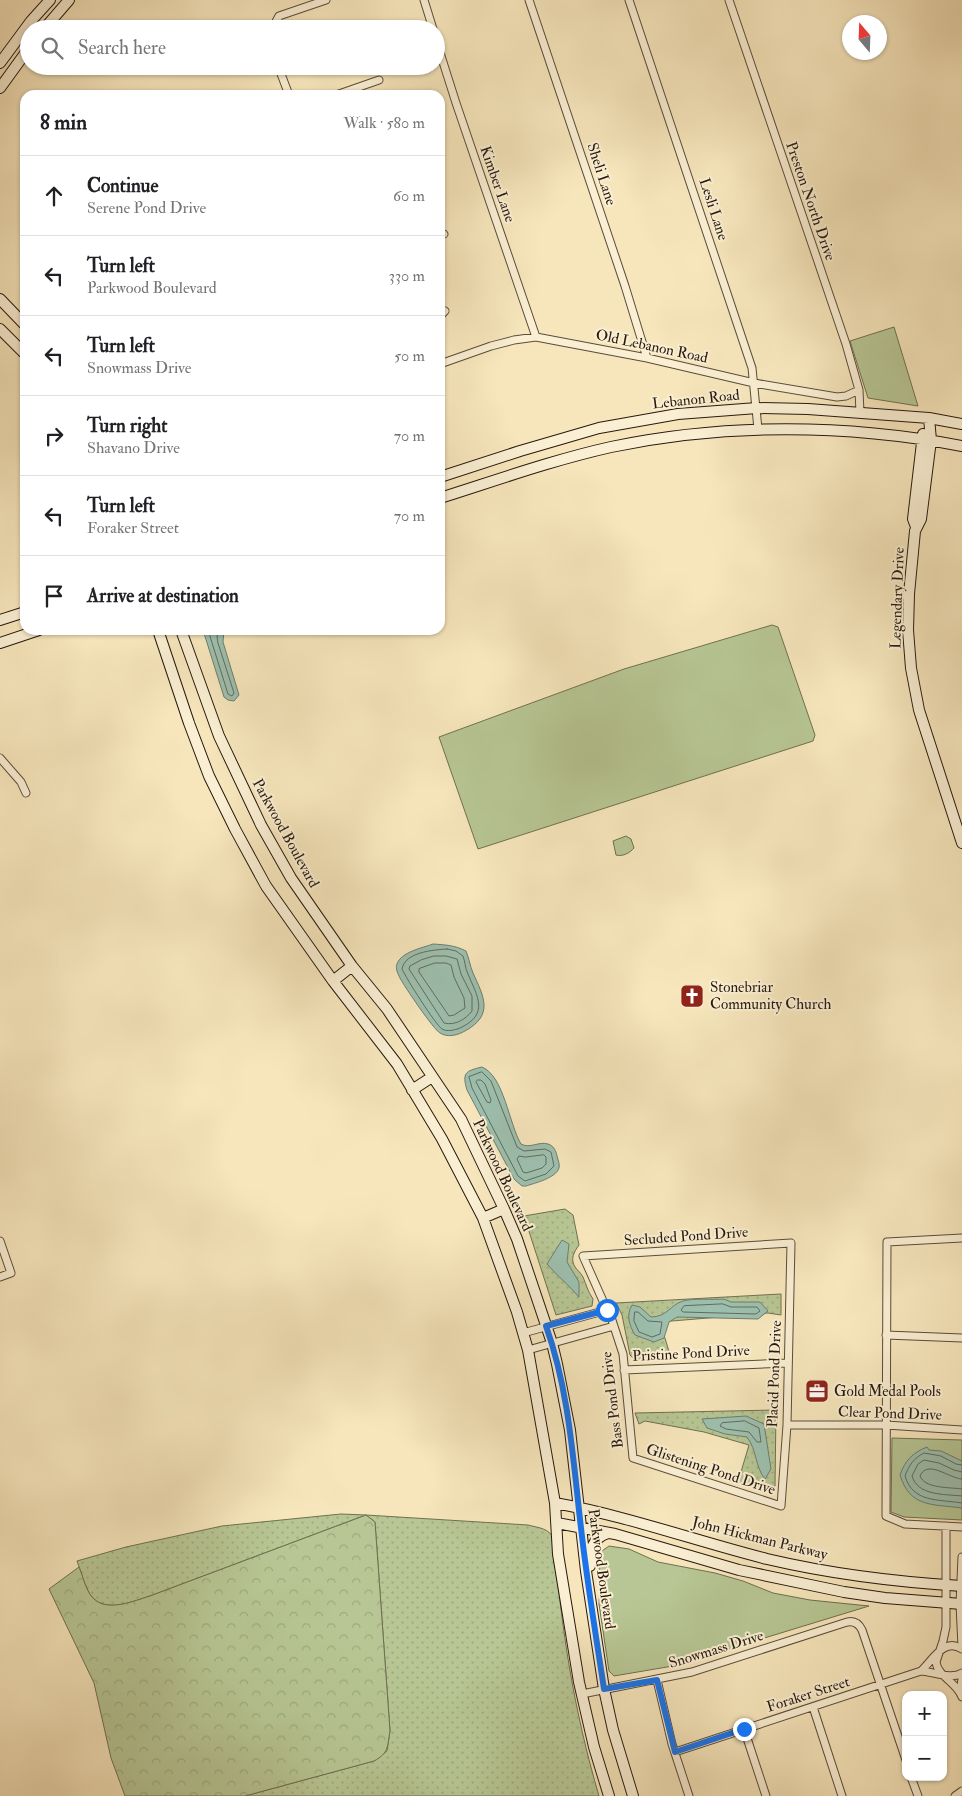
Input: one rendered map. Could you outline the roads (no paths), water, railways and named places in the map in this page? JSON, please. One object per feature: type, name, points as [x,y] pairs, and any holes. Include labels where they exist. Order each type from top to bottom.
[{"type":"main road","points":[[32,20],[50,0]]},
{"type":"main road","points":[[52,20],[69,0]]},
{"type":"main road","points":[[0,63],[20,36]]},
{"type":"main road","points":[[0,88],[20,60]]},
{"type":"main road","points":[[0,299],[20,320]]},
{"type":"main road","points":[[0,329],[20,349]]},
{"type":"main road","name":"Lebanon Road","points":[[445,475],[599,428],[678,414],[757,408],[860,412],[929,418],[962,424]]},
{"type":"main road","name":"Legendary Drive","points":[[929,418],[921,519],[916,527],[908,621],[912,675],[919,710],[962,844]]},
{"type":"main road","points":[[445,496],[558,461],[612,447],[699,433],[758,429],[808,430],[926,440],[962,446]]},
{"type":"main road","points":[[0,620],[20,614]]},
{"type":"main road","points":[[0,643],[24,635]]},
{"type":"main road","points":[[160,635],[209,776],[266,886],[333,981],[397,1064],[442,1139],[483,1218],[528,1350],[555,1503],[558,1554],[582,1694],[594,1747],[610,1796]]},
{"type":"main road","name":"Parkwood Boulevard","points":[[183,635],[219,736],[261,824],[291,878],[352,966],[387,1009],[460,1119],[517,1239],[552,1343],[570,1430],[580,1526],[604,1689],[613,1730],[633,1796]]},
{"type":"main road","points":[[333,981],[352,966]]},
{"type":"main road","points":[[412,1090],[432,1077]]},
{"type":"main road","points":[[483,1218],[504,1209]]},
{"type":"main road","name":"John Hickman Parkway","points":[[555,1503],[578,1507],[674,1532],[766,1559],[810,1568],[883,1580],[961,1585]]},
{"type":"main road","points":[[557,1523],[608,1533],[739,1570],[844,1592],[885,1598],[961,1604]]},
{"type":"main road","points":[[589,1586],[592,1546],[602,1535],[608,1533]]},
{"type":"street","points":[[277,20],[279,16],[326,0]]},
{"type":"street","points":[[424,0],[430,20]]},
{"type":"street","name":"Sheli Lane","points":[[529,0],[625,286],[647,358]]},
{"type":"street","name":"Lesli Lane","points":[[629,0],[752,368],[758,429]]},
{"type":"street","name":"Preston North Drive","points":[[729,0],[846,344],[859,390],[860,412]]},
{"type":"street","name":"Kimber Lane","points":[[445,68],[536,337]]},
{"type":"street","points":[[281,75],[287,90]]},
{"type":"street","points":[[350,90],[378,80]]},
{"type":"street","name":"Old Lebanon Road","points":[[445,362],[491,346],[536,337],[647,358],[754,383],[838,397],[846,396],[859,390]]},
{"type":"street","points":[[0,758],[21,782],[26,793]]},
{"type":"street","points":[[962,1238],[887,1242],[886,1335],[886,1516],[905,1524],[962,1527]]},
{"type":"street","points":[[0,1241],[11,1273],[0,1277]]},
{"type":"street","name":"Secluded Pond Drive","points":[[583,1256],[791,1243]]},
{"type":"street","name":"Placid Pond Drive","points":[[781,1506],[787,1425],[791,1243]]},
{"type":"street","name":"Bass Pond Drive","points":[[583,1256],[607,1310],[610,1311],[623,1354],[633,1458]]},
{"type":"street","points":[[523,1333],[607,1310]]},
{"type":"street","points":[[528,1350],[614,1326]]},
{"type":"street","points":[[886,1335],[962,1338]]},
{"type":"street","name":"Pristine Pond Drive","points":[[624,1370],[788,1363]]},
{"type":"street","name":"Clear Pond Drive","points":[[787,1425],[886,1425],[962,1430]]},
{"type":"street","name":"Glistening Pond Drive","points":[[633,1458],[781,1506]]},
{"type":"street","points":[[946,1526],[946,1630],[944,1641],[936,1660],[936,1666],[961,1694]]},
{"type":"street","points":[[938,1653],[948,1646],[962,1648],[962,1557]]},
{"type":"street","name":"Snowmass Drive","points":[[582,1694],[700,1670],[848,1622],[856,1622],[862,1630],[881,1684]]},
{"type":"street","name":"Foraker Street","points":[[921,1671],[938,1653]]},
{"type":"street","name":"Foraker Street","points":[[675,1752],[921,1671],[956,1677],[962,1673]]},
{"type":"street","points":[[961,1694],[962,1679]]},
{"type":"street","points":[[657,1680],[675,1752],[689,1796]]},
{"type":"street","points":[[881,1684],[902,1748]]},
{"type":"street","points":[[813,1707],[842,1796]]},
{"type":"street","points":[[744,1729],[766,1796]]},
{"type":"street","points":[[912,1781],[918,1796]]},
{"type":"street","points":[[955,1796],[962,1790]]},
{"type":"water","points":[[205,635],[224,635],[223,642],[239,695],[234,701],[224,697]]},
{"type":"water","points":[[433,944],[454,946],[466,951],[483,998],[483,1012],[480,1019],[465,1031],[456,1035],[446,1035],[437,1030],[413,998],[397,971],[397,964],[403,956]]},
{"type":"water","points":[[482,1067],[490,1072],[496,1080],[521,1144],[528,1146],[545,1143],[550,1145],[556,1152],[559,1166],[554,1175],[526,1186],[522,1186],[514,1179],[467,1090],[466,1074]]},
{"type":"water","points":[[562,1240],[569,1244],[567,1262],[579,1282],[579,1297],[547,1264]]},
{"type":"water","points":[[724,1299],[731,1302],[760,1302],[768,1311],[758,1319],[677,1317],[669,1322],[664,1338],[654,1342],[635,1335],[630,1324],[629,1312],[632,1305],[640,1307],[651,1317],[665,1313],[683,1301]]},
{"type":"water","points":[[746,1416],[764,1424],[771,1469],[765,1479],[759,1469],[753,1447],[747,1437],[725,1434],[707,1428],[702,1419]]},
{"type":"water","points":[[927,1447],[929,1450],[941,1451],[962,1461],[962,1508],[932,1505],[916,1499],[904,1486],[900,1475],[904,1466],[913,1455]]},
{"type":"place","name":"Stonebriar Community Church","points":[[692,996]]},
{"type":"place","name":"Gold Medal Pools","points":[[817,1391]]}]
